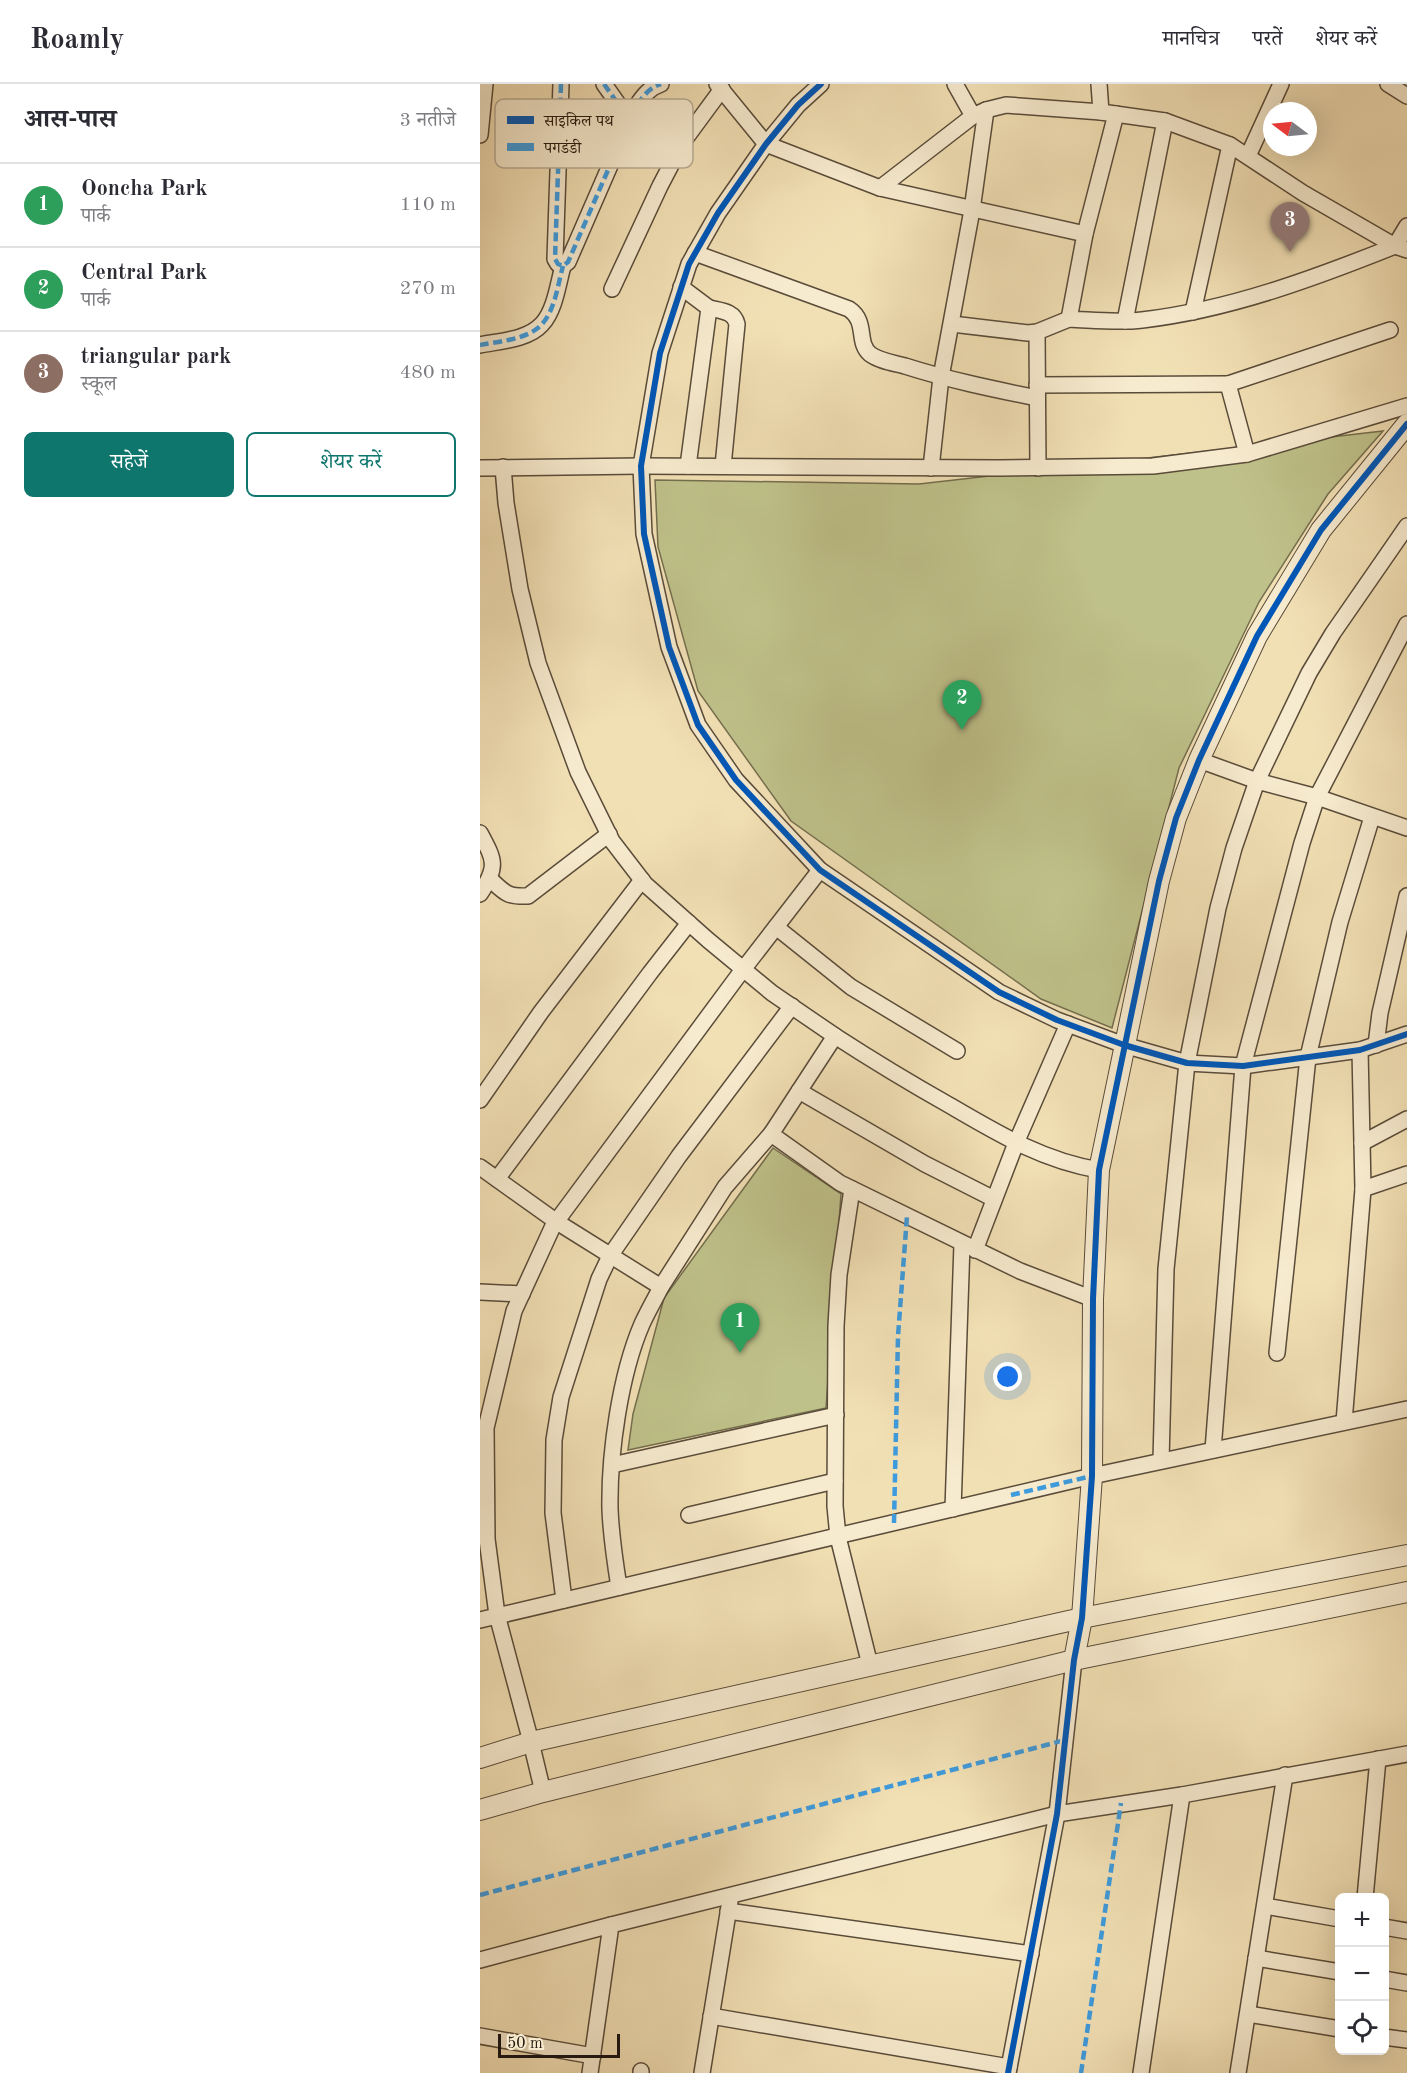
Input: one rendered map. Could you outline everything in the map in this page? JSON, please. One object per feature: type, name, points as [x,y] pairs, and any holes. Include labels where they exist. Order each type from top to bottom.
[{"type":"street","points":[[480,135],[485,84]]},
{"type":"street","points":[[560,99],[561,84]]},
{"type":"street","points":[[604,84],[615,99]]},
{"type":"street","points":[[641,99],[654,86],[661,84]]},
{"type":"street","points":[[821,84],[798,105],[766,144],[718,213],[695,253],[681,287],[660,353],[642,466],[644,534],[666,635],[698,724],[736,780],[820,870],[999,992],[1068,1024],[1124,1045],[1187,1063],[1243,1066],[1360,1050],[1407,1034]]},
{"type":"street","points":[[931,468],[941,377],[972,210],[980,113],[955,84]]},
{"type":"street","points":[[1069,319],[1109,113],[1099,84]]},
{"type":"street","points":[[1248,156],[1281,84]]},
{"type":"street","points":[[1388,84],[1407,96]]},
{"type":"street","points":[[693,127],[719,87],[766,144],[880,188],[1085,234]]},
{"type":"street","points":[[880,188],[980,113],[1015,105],[1109,113],[1165,121],[1230,145],[1303,193],[1401,248]]},
{"type":"street","points":[[1125,321],[1165,121]]},
{"type":"street","points":[[1192,312],[1230,145]]},
{"type":"street","points":[[558,168],[555,259],[563,266]]},
{"type":"street","points":[[480,345],[518,337],[532,332],[543,324],[550,310],[563,266],[572,255],[610,168]]},
{"type":"street","points":[[612,289],[669,168]]},
{"type":"street","points":[[1401,248],[1407,226]]},
{"type":"street","points":[[952,324],[1028,333],[1037,332],[1069,319],[1125,321],[1192,312],[1311,279],[1401,248]]},
{"type":"street","points":[[695,253],[849,309],[860,320],[864,342],[871,354],[941,377],[1037,392],[1228,384],[1390,330]]},
{"type":"street","points":[[681,287],[709,308],[731,314],[735,317],[737,324],[723,466]]},
{"type":"street","points":[[688,466],[709,308]]},
{"type":"street","points":[[1037,332],[1038,468]]},
{"type":"street","points":[[1228,384],[1247,454]]},
{"type":"street","points":[[480,468],[1153,466],[1247,454],[1407,406]]},
{"type":"street","points":[[711,2016],[1009,2070],[1057,1814],[1074,1660],[1082,1618],[1092,1476],[1093,1299],[1099,1170],[1162,871],[1176,818],[1199,760],[1257,636],[1321,530],[1407,424]]},
{"type":"street","points":[[503,467],[506,503],[520,589],[538,663],[578,771],[609,834],[642,880],[743,969],[792,1006],[877,1064],[1035,1153],[1074,1166],[1099,1170]]},
{"type":"street","points":[[1161,1461],[1166,1269],[1187,1063],[1218,908],[1234,848],[1257,781],[1309,673],[1407,526]]},
{"type":"street","points":[[1213,1450],[1243,1066],[1302,843],[1317,797],[1407,624]]},
{"type":"street","points":[[1199,760],[1257,781],[1317,797],[1407,828]]},
{"type":"street","points":[[1277,1353],[1308,1057],[1340,922],[1372,817]]},
{"type":"street","points":[[480,833],[494,870],[480,894]]},
{"type":"street","points":[[490,879],[505,894],[513,897],[528,896],[609,834]]},
{"type":"street","points":[[543,1792],[497,1615],[486,1539],[486,1428],[514,1311],[557,1222],[743,969],[820,870]]},
{"type":"street","points":[[480,1100],[541,1012],[642,880]]},
{"type":"street","points":[[1376,1045],[1380,1013],[1401,946],[1407,896]]},
{"type":"street","points":[[498,1179],[689,923]]},
{"type":"street","points":[[776,927],[851,987],[957,1052]]},
{"type":"street","points":[[564,1600],[553,1513],[554,1440],[561,1397],[599,1279],[610,1256],[679,1156],[792,1006]]},
{"type":"street","points":[[953,1509],[968,1247],[994,1199],[1068,1024]]},
{"type":"street","points":[[619,1587],[610,1509],[612,1464],[619,1408],[630,1361],[642,1325],[661,1287],[725,1187],[771,1134],[835,1036]]},
{"type":"street","points":[[1344,1422],[1363,1189],[1360,1050]]},
{"type":"street","points":[[799,1091],[925,1164],[994,1199]]},
{"type":"street","points":[[1362,1143],[1407,1119]]},
{"type":"street","points":[[771,1134],[840,1183],[1029,1275],[1093,1299]]},
{"type":"street","points":[[480,1167],[557,1222],[661,1287]]},
{"type":"street","points":[[1363,1189],[1407,1174]]},
{"type":"street","points":[[852,1189],[839,1275],[836,1326],[835,1481],[838,1537],[870,1665]]},
{"type":"street","points":[[480,1292],[522,1294]]},
{"type":"street","points":[[480,1620],[1092,1476],[1407,1409]]},
{"type":"street","points":[[612,1464],[836,1414]]},
{"type":"street","points":[[689,1515],[835,1481]]},
{"type":"street","points":[[480,1758],[531,1742],[1082,1618],[1407,1555]]},
{"type":"street","points":[[480,1810],[543,1792],[1074,1660],[1407,1592]]},
{"type":"street","points":[[480,1960],[1057,1814],[1182,1795],[1407,1754]]},
{"type":"street","points":[[1365,1893],[1378,1759]]},
{"type":"street","points":[[1238,2073],[1285,1775]]},
{"type":"street","points":[[1141,2073],[1182,1795]]},
{"type":"street","points":[[702,2073],[731,1895]]},
{"type":"street","points":[[1264,1906],[1335,1918]]},
{"type":"street","points":[[728,1911],[1031,1954]]},
{"type":"street","points":[[590,2073],[611,1925]]},
{"type":"street","points":[[1389,1928],[1407,1931]]},
{"type":"street","points":[[1256,1958],[1335,1971]]},
{"type":"street","points":[[1389,1980],[1407,1983]]},
{"type":"street","points":[[1248,2014],[1335,2028]]},
{"type":"street","points":[[480,2036],[593,2056]]},
{"type":"street","points":[[1389,2038],[1407,2040]]},
{"type":"green space","points":[[1383,431],[1328,494],[1259,602],[1179,768],[1112,1028],[1041,999],[791,821],[698,691],[658,547],[655,480],[919,484]]},
{"type":"green space","points":[[773,1148],[841,1194],[826,1408],[628,1450],[633,1414],[664,1298]]},
{"type":"marked path","points":[[560,99],[561,84]]},
{"type":"marked path","points":[[604,84],[615,99]]},
{"type":"marked path","points":[[642,99],[661,84]]},
{"type":"marked path","points":[[558,168],[555,259],[563,266],[568,262],[609,168]]},
{"type":"marked path","points":[[480,345],[521,337],[542,324],[553,304],[563,266]]},
{"type":"marked path","points":[[894,1523],[898,1336],[907,1216]]},
{"type":"marked path","points":[[1011,1495],[1092,1476]]},
{"type":"marked path","points":[[480,1895],[1065,1740]]},
{"type":"marked path","points":[[1081,2073],[1121,1803]]},
{"type":"cycle path","points":[[821,84],[798,105],[766,144],[718,213],[689,264],[660,353],[641,466],[644,534],[669,647],[698,725],[736,780],[820,870],[999,992],[1057,1020],[1124,1045],[1187,1063],[1243,1066],[1360,1050],[1407,1034]]},
{"type":"cycle path","points":[[1008,2073],[1057,1814],[1074,1660],[1082,1618],[1092,1476],[1093,1299],[1099,1170],[1159,881],[1176,818],[1199,760],[1257,636],[1321,530],[1407,424]]},
{"type":"place","name":"triangular park","points":[[1290,252]]},
{"type":"place","name":"Central Park","points":[[962,730]]},
{"type":"place","name":"Ooncha Park","points":[[740,1353]]}]
